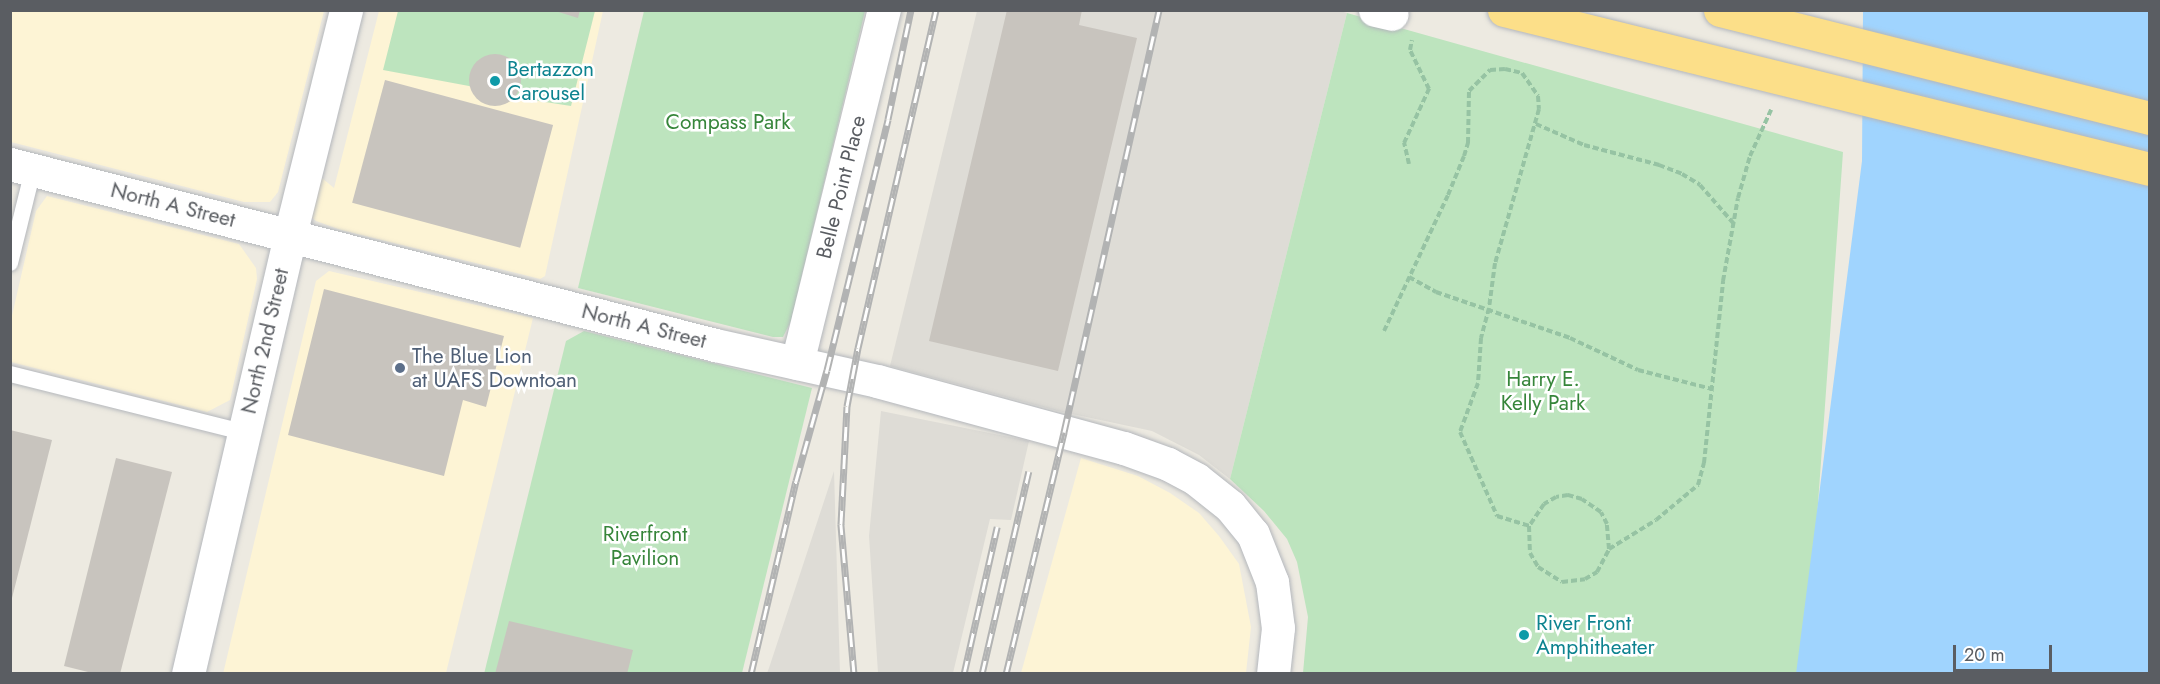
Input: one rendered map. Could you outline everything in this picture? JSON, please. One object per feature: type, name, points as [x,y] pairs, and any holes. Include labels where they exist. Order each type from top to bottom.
[{"type":"highway","points":[[1504,10],[2150,169]]},
{"type":"highway","points":[[1720,10],[2150,117]]},
{"type":"street","name":"North 2nd Street","points":[[188,674],[243,432],[346,10]]},
{"type":"street","name":"Belle Point Place","points":[[797,363],[884,10]]},
{"type":"street","name":"North A Street","points":[[22,167],[715,345],[877,381],[1135,452],[1196,479],[1230,506],[1253,534],[1272,582],[1278,628],[1273,674]]},
{"type":"lane","points":[[10,262],[22,167]]},
{"type":"lane","points":[[10,374],[243,432]]},
{"type":"path","points":[[1394,19],[1429,89],[1404,143],[1409,164]]},
{"type":"path","points":[[1384,331],[1464,156],[1467,142],[1469,91],[1490,70],[1505,69],[1522,73],[1538,96],[1536,124],[1495,263],[1490,308],[1481,338],[1478,383],[1460,432],[1497,516],[1529,526]]},
{"type":"path","points":[[1609,549],[1607,524],[1601,512],[1591,503],[1568,495],[1556,497],[1544,504],[1529,526],[1530,553],[1538,567],[1562,582],[1586,579],[1596,572],[1609,549],[1680,502],[1698,485],[1704,463],[1724,281],[1738,198],[1750,156],[1772,106]]},
{"type":"path","points":[[1536,124],[1584,145],[1659,165],[1682,174],[1701,185],[1735,225]]},
{"type":"path","points":[[1409,277],[1436,292],[1490,308],[1570,338],[1638,370],[1712,389]]},
{"type":"shaded area","points":[[1336,10],[1347,13],[1230,479],[1199,455],[1152,431],[1058,411],[890,366],[977,11]]},
{"type":"shaded area","points":[[10,11],[324,11],[278,192],[270,202],[244,202],[11,142]]},
{"type":"shaded area","points":[[379,11],[603,11],[545,276],[540,279],[341,230],[311,217],[317,174],[334,188]]},
{"type":"shaded area","points":[[47,196],[239,244],[256,268],[257,279],[230,400],[207,412],[11,362],[11,320],[36,211]]},
{"type":"shaded area","points":[[329,271],[533,318],[446,673],[223,674],[316,281]]},
{"type":"shaded area","points":[[881,411],[1029,441],[1011,520],[990,519],[953,673],[878,673],[869,536]]},
{"type":"shaded area","points":[[1081,458],[1138,476],[1170,493],[1199,513],[1219,536],[1239,564],[1251,627],[1246,673],[1021,673]]},
{"type":"shaded area","points":[[834,471],[840,673],[767,673],[769,668]]},
{"type":"green space","points":[[398,11],[595,11],[571,106],[486,93],[469,86],[383,70]]},
{"type":"green space","name":"Compass Park","points":[[644,11],[865,11],[791,321],[783,337],[773,337],[578,288]]},
{"type":"green space","name":"Harry E. Kelly Park","points":[[1347,13],[1843,152],[1806,673],[1303,673],[1308,617],[1297,562],[1287,539],[1264,511],[1230,479]]},
{"type":"green space","name":"Riverfront Pavilion","points":[[584,331],[812,388],[742,673],[484,674],[566,341]]},
{"type":"water","points":[[1863,11],[2149,11],[2149,673],[1796,674],[1862,161]]},
{"type":"building","points":[[552,10],[580,10],[578,18]]},
{"type":"building","points":[[1007,10],[1082,10],[1079,25],[1137,38],[1058,371],[929,341]]},
{"type":"building","name":"Bertazzon Carousel","points":[[490,54],[500,54],[510,58],[517,65],[521,80],[517,95],[510,102],[500,106],[490,106],[480,102],[473,95],[469,85],[469,75],[473,65],[480,58]]},
{"type":"building","points":[[385,80],[553,125],[520,248],[352,203]]},
{"type":"building","name":"The Blue Lion at UAFS Downtoan","points":[[324,289],[504,336],[486,407],[463,400],[444,476],[288,435]]},
{"type":"building","points":[[10,430],[52,440],[11,602],[10,602]]},
{"type":"building","points":[[116,458],[172,472],[120,674],[96,674],[64,666]]},
{"type":"building","points":[[509,621],[633,650],[627,674],[495,674]]},
{"type":"railway","points":[[751,674],[796,481],[827,370],[888,119],[911,10]]},
{"type":"railway","points":[[854,674],[841,524],[847,406],[858,348],[936,10]]},
{"type":"railway","points":[[1006,674],[1064,432],[1159,10]]},
{"type":"railway","points":[[982,674],[1029,471]]},
{"type":"railway","points":[[964,674],[997,527]]},
{"type":"place","name":"Bertazzon Carousel","points":[[495,81]]},
{"type":"place","name":"The Blue Lion at UAFS Downtoan","points":[[400,368]]},
{"type":"place","name":"River Front Amphitheater","points":[[1524,635]]}]
